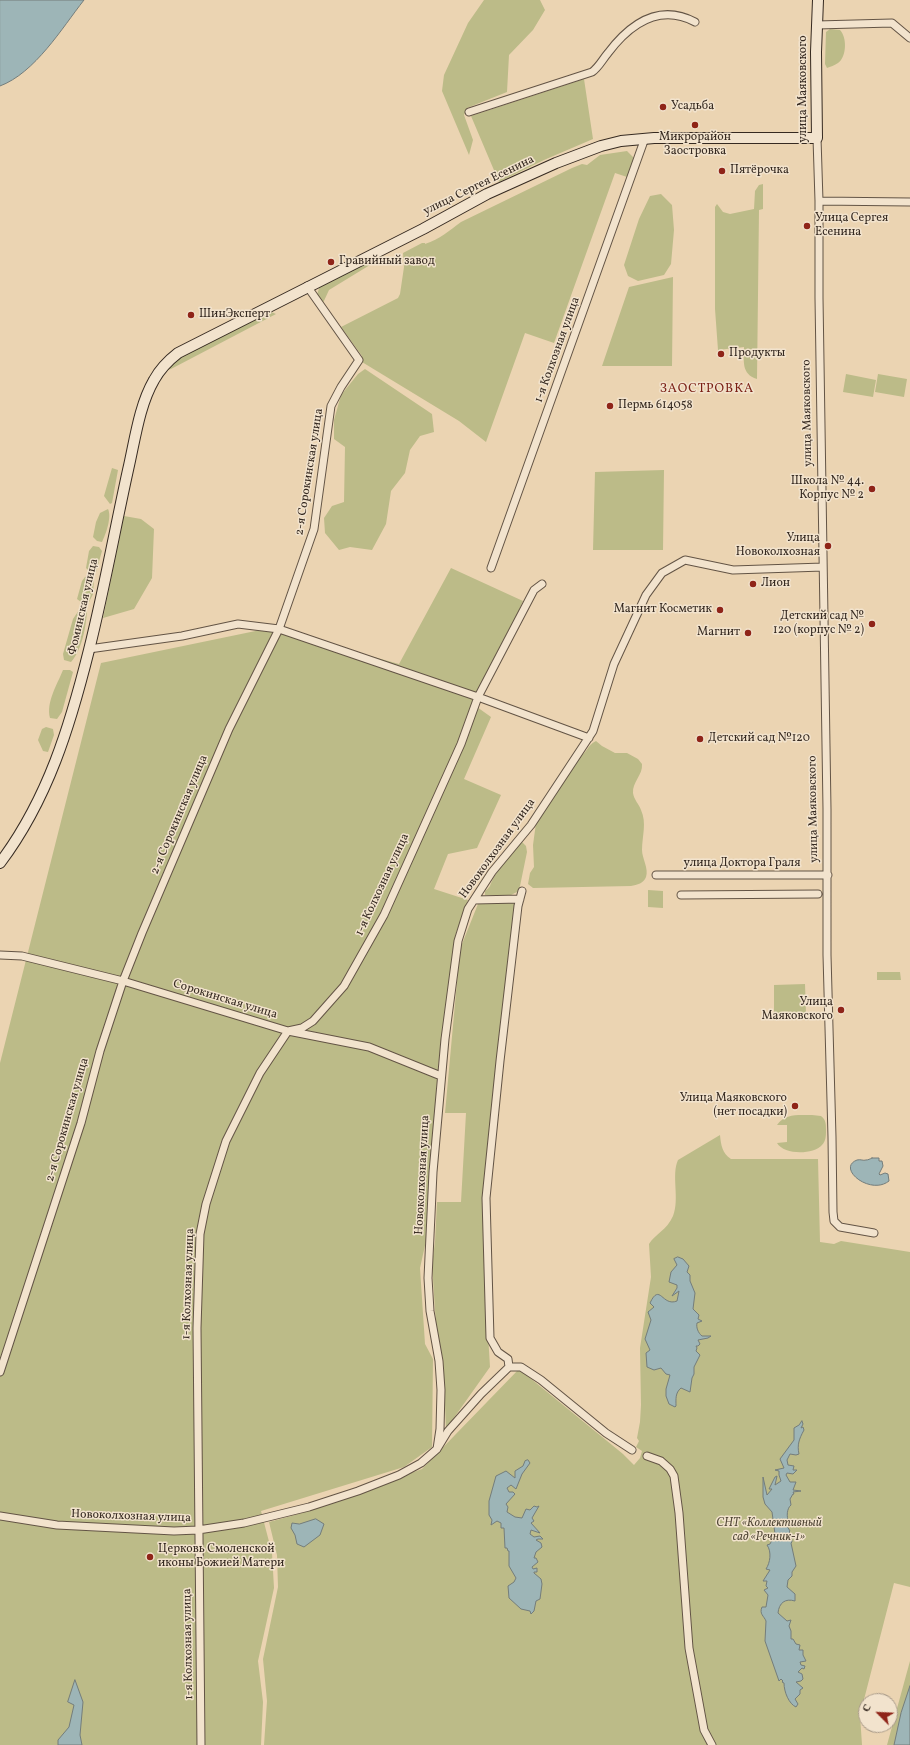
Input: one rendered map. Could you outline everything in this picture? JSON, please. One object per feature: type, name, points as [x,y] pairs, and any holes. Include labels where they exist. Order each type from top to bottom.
[{"type":"street","name":"улица Маяковского","points":[[818,0],[817,138],[828,874],[827,961],[833,1212],[834,1221],[840,1227],[874,1233]]},
{"type":"street","points":[[469,112],[586,75],[599,66],[607,53],[622,37],[646,18],[661,15],[672,15],[685,17],[695,22]]},
{"type":"street","points":[[817,25],[892,23],[910,38]]},
{"type":"street","name":"улица Сергея Есенина","points":[[178,352],[423,229],[487,194],[542,169],[600,146],[621,141],[645,138],[817,138]]},
{"type":"street","name":"1-я Колхозная улица","points":[[491,568],[645,138]]},
{"type":"street","points":[[819,201],[910,202]]},
{"type":"street","name":"2-я Сорокинская улица","points":[[0,1372],[81,1123],[100,1051],[123,981],[229,729],[279,629],[314,529],[331,406],[341,387],[359,360],[307,286]]},
{"type":"street","name":"Фоминская улица","points":[[0,863],[33,811],[51,774],[74,707],[89,649],[145,402],[157,374],[178,352]]},
{"type":"street","name":"Новоколхозная улица","points":[[436,1449],[440,1428],[441,1390],[439,1361],[430,1311],[428,1278],[433,1172],[441,1076],[458,941],[464,921],[474,900],[492,872],[530,825],[593,731],[614,664],[646,595],[662,573],[685,560],[732,570],[823,567]]},
{"type":"street","name":"1-я Колхозная улица","points":[[201,1745],[197,1328],[200,1234],[206,1204],[226,1141],[260,1073],[288,1031],[302,1028],[313,1020],[344,986],[384,915],[425,821],[461,744],[478,697],[534,590],[542,584]]},
{"type":"street","points":[[89,649],[182,636],[238,624],[279,629],[478,697],[589,738]]},
{"type":"street","name":"улица Доктора Граля","points":[[656,876],[828,874]]},
{"type":"street","points":[[681,895],[818,894]]},
{"type":"street","points":[[474,900],[521,895],[500,1061],[486,1198],[490,1338],[498,1352],[508,1359],[509,1367],[521,1367],[541,1380],[602,1430],[632,1450]]},
{"type":"street","name":"Сорокинская улица","points":[[0,955],[22,956],[123,981],[288,1031],[369,1047],[441,1076]]},
{"type":"street","name":"Новоколхозная улица","points":[[0,1516],[58,1526],[167,1531],[198,1530],[270,1518],[358,1491],[414,1467],[426,1459],[436,1449],[453,1426],[481,1394],[509,1367]]},
{"type":"street","points":[[647,1456],[662,1460],[674,1476],[679,1513],[689,1648],[704,1730],[712,1745]]},
{"type":"green space","points":[[484,0],[540,0],[545,10],[533,30],[509,55],[507,92],[467,108],[464,115],[473,140],[469,155],[442,91],[444,75],[468,23]]},
{"type":"green space","points":[[830,29],[840,30],[844,37],[845,47],[841,60],[837,64],[827,68],[825,64],[826,32]]},
{"type":"green space","points":[[584,79],[593,139],[544,160],[499,182],[471,116]]},
{"type":"green space","points":[[627,151],[634,158],[627,177],[615,173],[554,343],[525,333],[486,442],[459,421],[362,362],[362,356],[341,327],[398,298],[400,294],[404,267],[403,253],[422,243],[425,244],[435,240],[461,222],[572,168],[582,164],[587,165],[600,155]]},
{"type":"green space","points":[[763,184],[763,209],[759,210],[757,379],[748,374],[744,366],[744,347],[718,350],[715,309],[715,207],[717,204],[723,212],[730,214],[754,209],[755,191],[759,185]]},
{"type":"green space","points":[[661,194],[672,205],[674,230],[671,264],[664,275],[638,281],[628,276],[624,265],[639,219],[650,196]]},
{"type":"green space","points":[[381,255],[383,257],[329,290],[323,303],[317,295],[320,285]]},
{"type":"green space","points":[[673,277],[672,366],[602,366],[629,287]]},
{"type":"green space","points":[[271,312],[276,314],[167,370],[182,356]]},
{"type":"green space","points":[[365,369],[432,414],[434,432],[420,436],[410,450],[405,473],[391,491],[386,524],[372,550],[350,547],[339,550],[325,533],[324,518],[332,506],[344,502],[345,447],[334,439],[334,420],[341,395],[358,374]]},
{"type":"green space","points":[[846,374],[876,380],[873,397],[843,392]]},
{"type":"green space","points":[[878,374],[907,379],[904,397],[875,392]]},
{"type":"green space","points":[[112,468],[118,470],[112,503],[110,504],[104,496]]},
{"type":"green space","points":[[664,470],[663,550],[593,550],[595,472]]},
{"type":"green space","points":[[108,509],[109,521],[105,535],[102,542],[97,541],[93,537],[96,522],[100,513]]},
{"type":"green space","points":[[124,516],[141,519],[154,529],[152,578],[134,609],[103,618]]},
{"type":"green space","points":[[93,546],[99,547],[102,551],[96,572],[89,571],[86,568],[89,551]]},
{"type":"green space","points":[[451,568],[523,601],[477,707],[491,717],[464,779],[501,795],[477,848],[448,854],[434,889],[468,900],[456,933],[438,1067],[426,1241],[420,1268],[425,1344],[433,1359],[432,1447],[404,1467],[261,1511],[272,1553],[274,1588],[258,1661],[263,1702],[261,1745],[0,1745],[0,1063],[101,663],[270,628],[399,664]]},
{"type":"green space","points":[[91,576],[94,579],[93,594],[88,604],[85,605],[77,599],[82,581],[85,577]]},
{"type":"green space","points":[[79,610],[87,611],[86,624],[81,645],[71,662],[64,660],[63,654],[73,619]]},
{"type":"green space","points":[[63,670],[70,670],[73,672],[62,712],[57,719],[50,718],[49,712],[51,700]]},
{"type":"green space","points":[[46,727],[53,729],[54,735],[48,752],[43,751],[38,740],[42,729]]},
{"type":"green space","points":[[596,741],[615,753],[627,753],[638,759],[642,764],[641,772],[634,785],[633,793],[644,820],[642,850],[647,871],[646,877],[642,882],[631,886],[533,888],[528,884],[530,873],[534,867],[533,845],[536,823],[578,757],[581,756]]},
{"type":"green space","points":[[522,842],[526,846],[527,852],[520,886],[517,892],[509,896],[485,895],[485,891],[489,888],[506,859]]},
{"type":"green space","points":[[648,890],[663,891],[663,908],[648,907]]},
{"type":"green space","points":[[515,902],[486,1187],[484,1267],[490,1367],[446,1429],[443,1358],[437,1340],[432,1264],[435,1242],[437,1202],[461,1202],[466,1113],[445,1113],[460,949],[478,904]]},
{"type":"green space","points":[[877,972],[900,972],[901,980],[877,980]]},
{"type":"green space","points":[[805,984],[806,1013],[774,1013],[774,985]]},
{"type":"green space","points":[[797,1115],[821,1116],[825,1122],[826,1136],[822,1145],[812,1151],[792,1152],[781,1147],[777,1143],[787,1142],[787,1125],[777,1125],[780,1121],[784,1118]]},
{"type":"green space","name":"СНТ «Коллективный сад «Речник-1»","points":[[720,1135],[724,1151],[731,1159],[818,1159],[820,1242],[834,1244],[841,1241],[910,1252],[910,1587],[894,1583],[866,1693],[858,1693],[858,1733],[861,1733],[862,1745],[264,1745],[267,1701],[263,1659],[278,1587],[277,1555],[269,1522],[302,1513],[422,1469],[519,1369],[623,1454],[634,1465],[640,1458],[642,1451],[636,1447],[639,1441],[637,1438],[641,1405],[640,1348],[651,1277],[649,1244],[654,1237],[668,1225],[673,1216],[676,1202],[675,1173],[678,1160]]},
{"type":"green space","points":[[910,1661],[910,1745],[887,1745],[890,1733],[898,1733],[898,1705]]},
{"type":"water","points":[[0,0],[84,0],[47,49],[25,71],[13,80],[0,86]]},
{"type":"water","points":[[872,1158],[879,1158],[879,1161],[882,1161],[883,1166],[879,1174],[888,1174],[889,1181],[881,1185],[873,1185],[865,1183],[853,1174],[850,1169],[852,1164],[857,1160],[868,1160]]},
{"type":"water","points":[[678,1257],[683,1259],[689,1266],[687,1272],[690,1275],[690,1281],[695,1293],[693,1309],[699,1315],[698,1319],[702,1321],[697,1323],[699,1333],[702,1336],[711,1336],[698,1340],[700,1344],[696,1346],[696,1351],[700,1355],[694,1367],[690,1392],[681,1388],[679,1390],[676,1396],[675,1407],[669,1404],[666,1396],[666,1389],[670,1375],[666,1374],[661,1368],[654,1370],[647,1367],[646,1353],[650,1350],[645,1339],[651,1320],[648,1312],[654,1307],[650,1303],[653,1297],[659,1295],[668,1301],[677,1301],[679,1291],[672,1296],[677,1288],[677,1285],[669,1282],[671,1272],[677,1265],[674,1259]]},
{"type":"water","points":[[802,1421],[803,1424],[801,1428],[803,1427],[804,1430],[799,1442],[799,1454],[790,1454],[787,1460],[788,1465],[794,1466],[793,1470],[797,1470],[793,1474],[787,1473],[786,1475],[790,1482],[796,1482],[793,1490],[801,1491],[793,1492],[794,1494],[790,1499],[791,1505],[787,1513],[789,1522],[787,1526],[791,1534],[791,1543],[796,1566],[792,1572],[792,1576],[788,1580],[787,1587],[795,1594],[795,1601],[788,1600],[783,1602],[778,1613],[787,1621],[791,1620],[789,1626],[791,1631],[791,1639],[793,1639],[796,1644],[800,1645],[799,1650],[803,1650],[803,1655],[806,1661],[800,1662],[801,1665],[805,1666],[804,1669],[802,1668],[798,1672],[802,1674],[803,1679],[796,1682],[803,1688],[800,1690],[800,1694],[795,1699],[798,1704],[796,1707],[787,1697],[784,1683],[782,1682],[783,1681],[781,1679],[779,1681],[765,1641],[766,1621],[761,1611],[762,1607],[766,1607],[768,1595],[764,1590],[768,1588],[766,1586],[767,1581],[763,1581],[770,1570],[766,1569],[769,1564],[770,1557],[770,1551],[767,1545],[770,1544],[775,1534],[772,1512],[765,1504],[763,1497],[763,1477],[767,1495],[772,1489],[769,1489],[775,1477],[777,1476],[775,1485],[781,1481],[779,1471],[775,1470],[784,1468],[780,1459],[794,1440],[794,1428]]},
{"type":"water","points":[[528,1460],[530,1463],[522,1474],[516,1489],[511,1485],[507,1488],[509,1492],[513,1492],[515,1494],[506,1504],[508,1507],[507,1512],[515,1517],[522,1518],[526,1509],[530,1510],[534,1506],[539,1506],[532,1518],[534,1521],[531,1523],[540,1533],[531,1530],[530,1534],[534,1537],[540,1536],[543,1539],[536,1540],[541,1543],[542,1547],[536,1552],[534,1558],[536,1558],[538,1562],[532,1567],[533,1569],[537,1568],[537,1572],[534,1573],[541,1579],[542,1584],[540,1599],[536,1601],[534,1611],[531,1614],[530,1611],[521,1609],[509,1598],[508,1586],[514,1582],[516,1578],[509,1566],[509,1551],[505,1548],[504,1528],[501,1528],[501,1523],[497,1521],[491,1525],[492,1520],[489,1515],[489,1501],[496,1476],[506,1471],[515,1478],[515,1471],[523,1466],[525,1461]]},
{"type":"water","points":[[316,1519],[324,1524],[320,1535],[304,1547],[297,1544],[295,1535],[291,1528],[292,1523],[299,1524]]},
{"type":"water","points":[[75,1680],[83,1702],[80,1735],[82,1745],[58,1745],[58,1740],[69,1727],[74,1705],[68,1702]]},
{"type":"water","points":[[910,1686],[910,1745],[894,1745],[897,1733],[898,1733],[901,1713]]},
{"type":"place","name":"Усадьба","points":[[663,107]]},
{"type":"place","name":"Микрорайон Заостровка","points":[[695,125]]},
{"type":"place","name":"Пятёрочка","points":[[722,171]]},
{"type":"place","name":"Улица Сергея Есенина","points":[[807,226]]},
{"type":"place","name":"Гравийный завод","points":[[331,262]]},
{"type":"place","name":"ШинЭксперт","points":[[191,315]]},
{"type":"place","name":"Продукты","points":[[721,354]]},
{"type":"place","name":"Пермь 614058","points":[[610,406]]},
{"type":"place","name":"Школа № 44. Корпус № 2","points":[[872,489]]},
{"type":"place","name":"Улица Новоколхозная","points":[[828,546]]},
{"type":"place","name":"Лион","points":[[753,584]]},
{"type":"place","name":"Магнит Косметик","points":[[720,610]]},
{"type":"place","name":"Детский сад № 120 (корпус № 2)","points":[[872,624]]},
{"type":"place","name":"Магнит","points":[[748,633]]},
{"type":"place","name":"Детский сад №120","points":[[700,739]]},
{"type":"place","name":"Улица Маяковского","points":[[841,1010]]},
{"type":"place","name":"Улица Маяковского (нет посадки)","points":[[795,1106]]},
{"type":"place","name":"Церковь Смоленской иконы Божией Матери","points":[[150,1557]]},
{"type":"district","name":"ЗАОСТРОВКА","points":[[707,390]]}]
